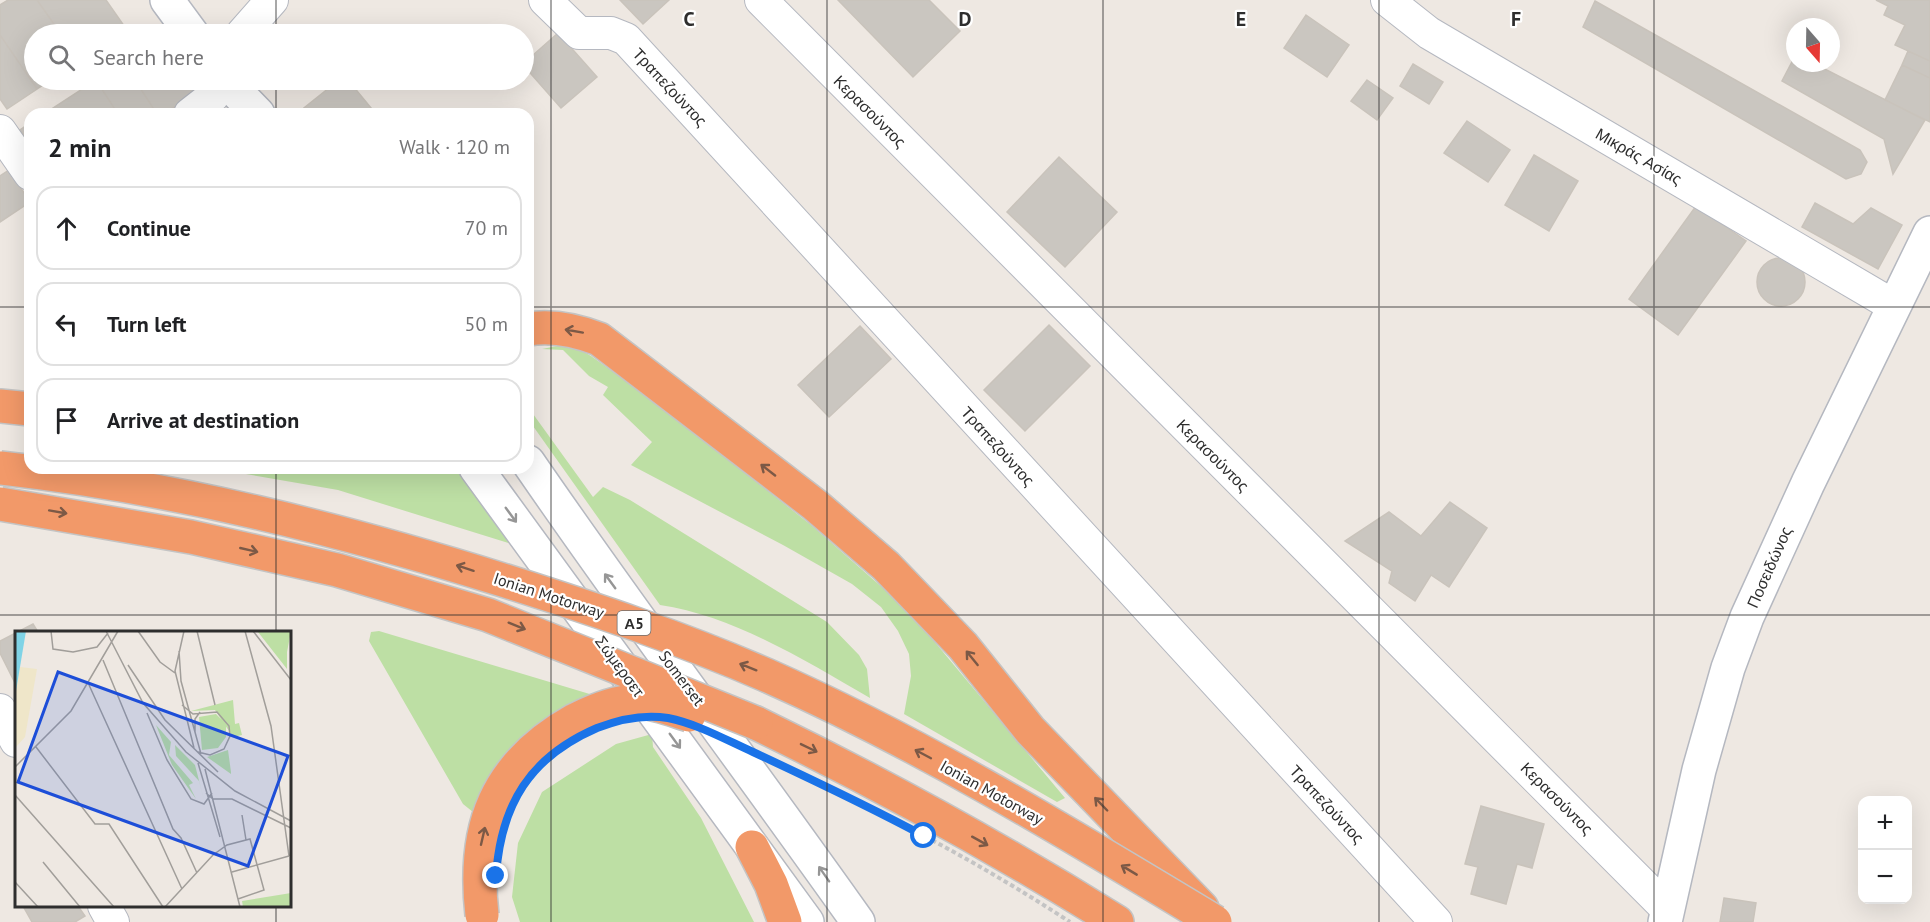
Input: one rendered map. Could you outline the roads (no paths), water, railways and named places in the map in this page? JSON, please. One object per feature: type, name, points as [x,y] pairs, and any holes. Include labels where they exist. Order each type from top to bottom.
[{"type":"highway","points":[[534,328],[580,332],[599,339],[815,505],[886,566],[963,646],[1030,730],[1216,922]]},
{"type":"highway","points":[[0,406],[24,408]]},
{"type":"highway","name":"Ionian Motorway","points":[[0,468],[24,471]]},
{"type":"highway","name":"Ionian Motorway","points":[[57,474],[188,496],[297,521],[404,549],[663,632],[767,676],[878,729],[1082,842],[1216,922]]},
{"type":"highway","points":[[0,504],[191,537],[337,570],[488,615],[752,736]]},
{"type":"highway","points":[[483,919],[478,877],[482,838],[492,805],[509,777],[531,750],[557,731],[606,707],[639,701],[717,722],[920,808],[1016,861],[1116,922]]},
{"type":"highway","points":[[752,847],[771,884],[784,922]]},
{"type":"street","points":[[167,0],[185,24]]},
{"type":"street","points":[[251,24],[272,0]]},
{"type":"street","name":"Τραπεζούντος","points":[[545,0],[579,33],[611,33],[626,39],[1436,922]]},
{"type":"street","name":"Κερασούντος","points":[[761,0],[1666,915]]},
{"type":"street","name":"Μικράς Ασίας","points":[[1387,0],[1429,33],[1894,306]]},
{"type":"street","points":[[198,108],[217,90]]},
{"type":"street","points":[[230,90],[241,108]]},
{"type":"street","points":[[234,90],[252,108]]},
{"type":"street","points":[[0,131],[24,165]]},
{"type":"street","name":"Ποσειδώνος","points":[[1666,915],[1699,770],[1728,668],[1747,616],[1930,233]]},
{"type":"street","name":"Somerset","points":[[534,471],[609,580],[742,759],[858,922]]},
{"type":"street","name":"Σώμερσετ","points":[[480,474],[807,922]]},
{"type":"street","points":[[0,711],[15,739]]},
{"type":"street","points":[[105,907],[113,922]]}]
